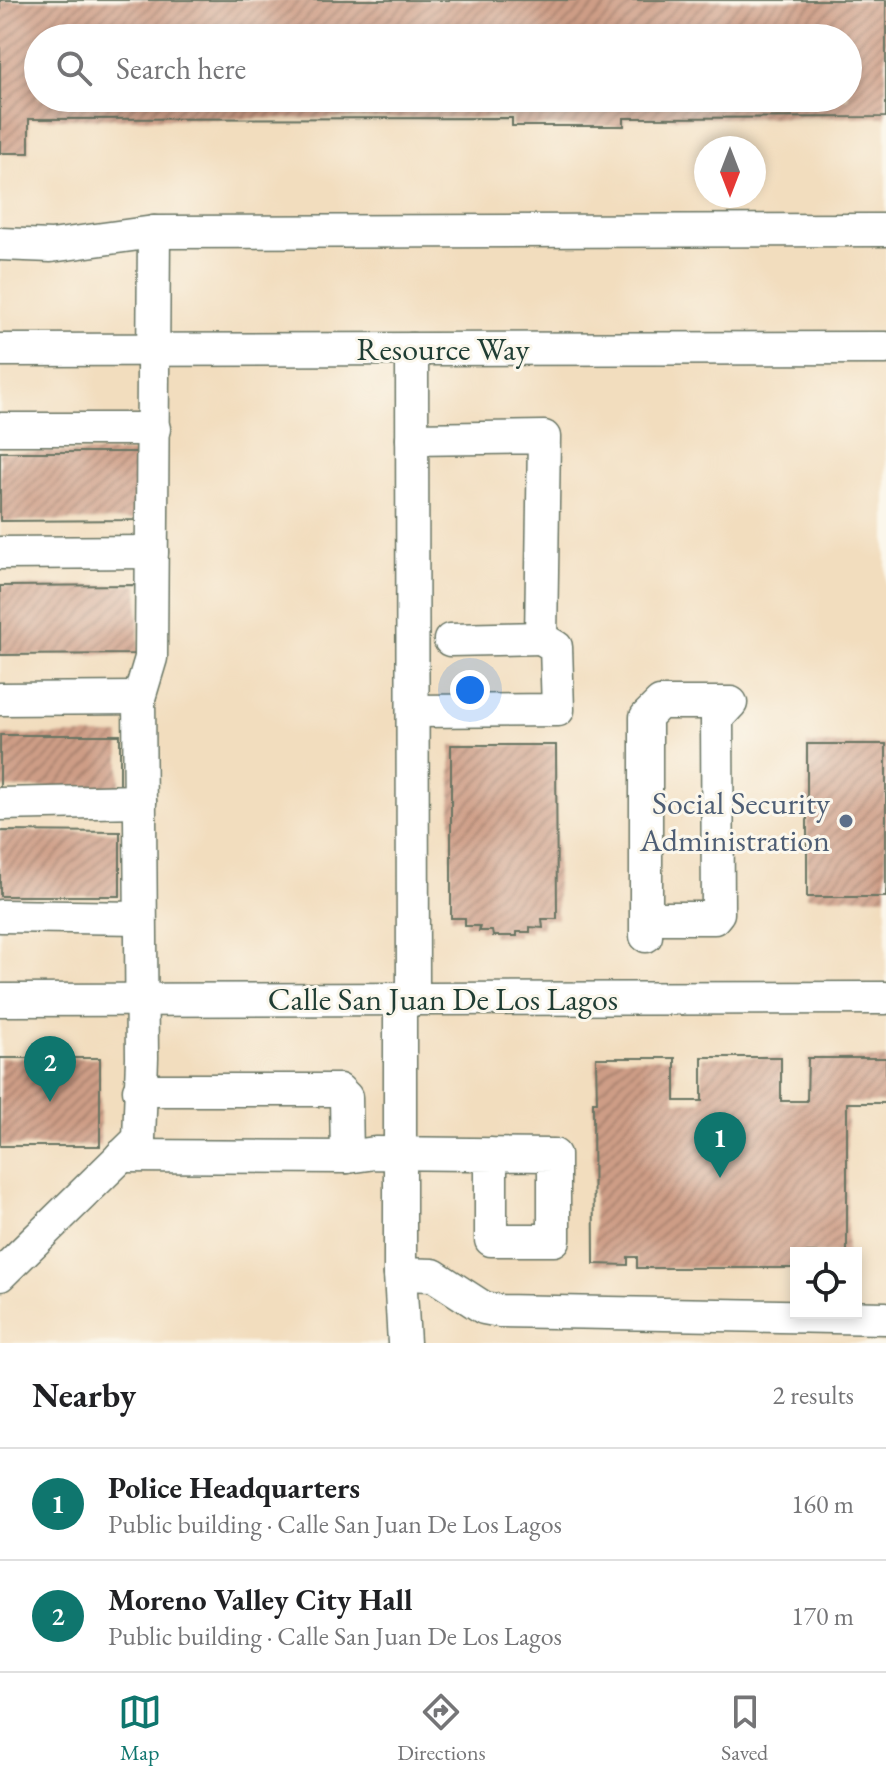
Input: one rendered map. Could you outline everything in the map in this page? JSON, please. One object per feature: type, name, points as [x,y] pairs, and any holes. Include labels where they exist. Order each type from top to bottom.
[{"type":"street","points":[[0,244],[51,246],[154,232],[886,230]]},
{"type":"street","points":[[0,1275],[139,1139],[142,1058],[139,698],[151,658],[154,232]]},
{"type":"street","name":"Resource Way","points":[[0,350],[886,348]]},
{"type":"street","points":[[404,1343],[400,1274],[413,711],[412,349]]},
{"type":"street","points":[[0,429],[154,429]]},
{"type":"street","points":[[412,439],[544,437],[541,638]]},
{"type":"street","points":[[0,553],[152,552]]},
{"type":"street","points":[[413,711],[558,710],[556,647],[541,638],[450,640]]},
{"type":"street","points":[[0,699],[139,698]]},
{"type":"street","points":[[660,703],[731,703],[717,718],[718,913],[714,918],[646,927],[646,717],[660,703]]},
{"type":"street","points":[[0,804],[140,801]]},
{"type":"street","points":[[0,916],[140,918]]},
{"type":"street","name":"Calle San Juan De Los Lagos","points":[[0,1000],[886,998]]},
{"type":"street","points":[[139,1090],[339,1090],[346,1097],[347,1157]]},
{"type":"street","points":[[121,1156],[491,1154]]},
{"type":"street","points":[[400,1274],[433,1275],[484,1308],[500,1311],[886,1318]]},
{"type":"building","points":[[0,0],[886,0],[886,117],[624,118],[624,126],[512,126],[512,118],[29,119],[29,153],[0,153]]},
{"type":"building","points":[[0,452],[138,452],[138,520],[0,521]]},
{"type":"building","points":[[138,585],[139,654],[0,655],[0,586]]},
{"type":"building","points":[[0,735],[120,735],[120,788],[0,788]]},
{"type":"building","name":"Social Security Administration","points":[[807,744],[886,744],[886,897],[807,897]]},
{"type":"building","points":[[451,745],[556,745],[557,919],[542,919],[543,928],[530,927],[530,932],[517,932],[517,936],[493,936],[492,931],[479,931],[480,926],[465,926],[465,918],[451,918]]},
{"type":"building","points":[[0,831],[120,832],[120,896],[0,896]]},
{"type":"building","points":[[702,1057],[781,1057],[781,1101],[807,1101],[808,1058],[886,1058],[886,1103],[847,1103],[847,1247],[790,1247],[790,1268],[637,1268],[637,1257],[628,1257],[628,1265],[594,1264],[593,1102],[597,1102],[596,1058],[675,1058],[675,1101],[702,1101]]},
{"type":"building","points":[[0,1058],[100,1058],[100,1146],[0,1146]]},
{"type":"place","name":"Social Security Administration","points":[[846,821]]},
{"type":"place","name":"Moreno Valley City Hall","points":[[50,1102]]},
{"type":"place","name":"Police Headquarters","points":[[720,1178]]}]
